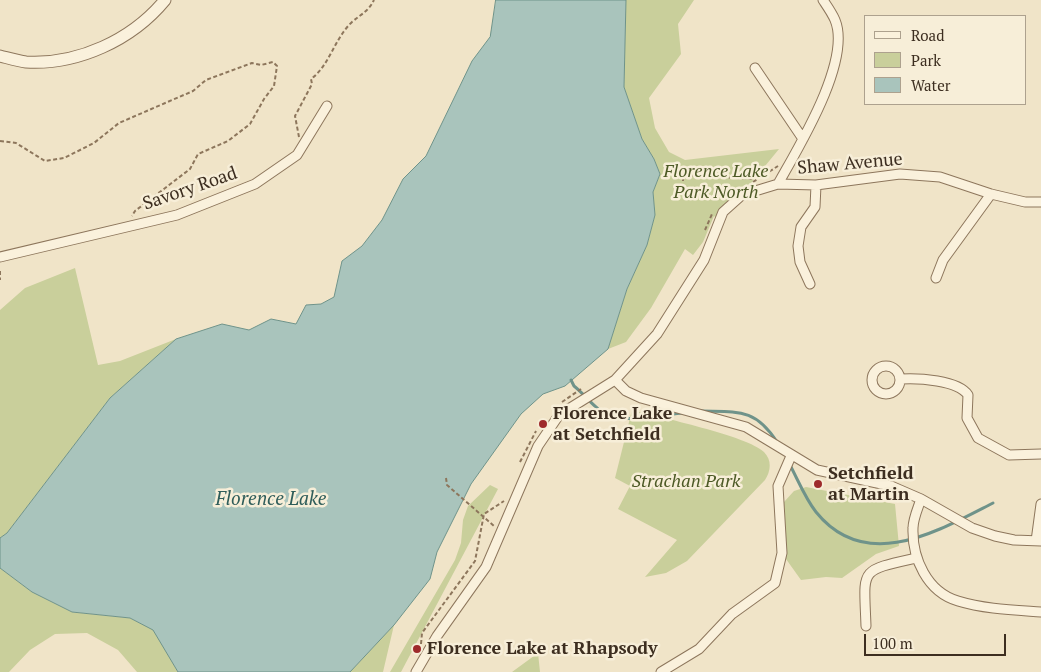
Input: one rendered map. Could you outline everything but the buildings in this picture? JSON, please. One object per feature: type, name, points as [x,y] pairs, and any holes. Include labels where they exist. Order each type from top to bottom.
[{"type":"street","points":[[0,56],[25,62],[51,61],[102,48],[136,28],[165,0]]},
{"type":"street","points":[[778,184],[821,108],[839,46],[836,21],[823,0]]},
{"type":"street","points":[[755,68],[803,139]]},
{"type":"street","name":"Savory Road","points":[[0,257],[178,215],[255,184],[297,155],[327,106]]},
{"type":"street","name":"Shaw Avenue","points":[[416,672],[437,636],[486,568],[500,530],[538,446],[559,416],[615,380],[657,334],[704,260],[723,212],[742,195],[778,184],[816,185],[900,174],[940,178],[991,194],[1025,202],[1041,202]]},
{"type":"street","points":[[810,284],[800,262],[798,246],[801,226],[815,207],[816,185]]},
{"type":"street","points":[[936,278],[943,260],[991,194]]},
{"type":"street","points":[[900,379],[916,378],[960,387],[968,395],[967,418],[978,438],[1009,455],[1041,454]]},
{"type":"street","points":[[615,380],[626,391],[640,398],[746,427],[817,470],[891,486],[921,499],[972,528],[995,536],[1014,540],[1039,541],[1041,504]]},
{"type":"street","points":[[661,672],[699,649],[732,614],[775,583],[782,552],[778,486],[791,456]]},
{"type":"street","points":[[921,499],[912,526],[916,558],[936,590],[956,601],[987,608],[1041,612]]},
{"type":"street","points":[[866,626],[865,583],[867,576],[873,569],[881,566],[916,558]]},
{"type":"path","points":[[304,143],[296,135],[295,116],[312,84],[311,79],[322,71],[333,45],[339,41],[351,23],[369,10],[374,0]]},
{"type":"path","points":[[0,141],[16,143],[45,162],[64,158],[94,143],[119,123],[193,90],[206,80],[252,63],[261,65],[273,62],[277,66],[274,86],[264,99],[250,124],[228,141],[198,154],[190,170],[134,212],[126,227]]},
{"type":"path","points":[[683,181],[683,175],[755,180]]},
{"type":"path","points":[[0,271],[0,280]]},
{"type":"path","points":[[446,478],[447,485],[500,530]]},
{"type":"green space","name":"Florence Lake Park North","points":[[626,0],[694,0],[678,24],[681,54],[649,98],[655,128],[669,152],[685,160],[779,149],[720,221],[714,216],[703,242],[693,255],[685,249],[651,308],[626,342],[608,349],[627,289],[647,245],[655,215],[653,192],[660,174],[654,159],[642,139],[624,87]]},
{"type":"green space","points":[[75,268],[98,365],[120,361],[176,339],[110,398],[7,533],[0,538],[0,310],[25,288]]},
{"type":"green space","name":"Strachan Park","points":[[632,410],[702,428],[755,446],[767,455],[770,466],[765,480],[687,561],[666,573],[645,577],[677,540],[618,509],[630,486],[615,478]]},
{"type":"green space","points":[[490,485],[498,489],[401,672],[390,672],[455,560],[461,543],[463,520],[468,506]]},
{"type":"green space","points":[[806,487],[895,504],[899,546],[876,554],[842,578],[826,577],[801,580],[786,559],[784,502],[794,491]]},
{"type":"green space","points":[[0,568],[32,592],[72,612],[130,618],[154,630],[178,672],[137,672],[118,650],[87,633],[55,634],[30,650],[9,672],[0,672]]},
{"type":"green space","points":[[394,625],[383,672],[350,672]]},
{"type":"green space","points":[[538,653],[540,672],[512,672]]},
{"type":"water","name":"Florence Lake","points":[[496,0],[626,0],[624,87],[642,139],[654,159],[660,174],[653,192],[655,215],[647,245],[627,289],[608,349],[565,386],[543,394],[521,414],[471,484],[437,552],[430,579],[394,625],[350,672],[178,672],[153,630],[130,618],[72,612],[32,592],[0,568],[0,538],[7,533],[110,398],[176,339],[222,324],[249,330],[271,319],[296,324],[306,305],[321,304],[334,297],[342,261],[362,246],[382,220],[403,179],[426,156],[472,61],[490,37]]},
{"type":"waterway","points":[[571,380],[574,386],[595,406],[610,416],[630,419],[682,413]]},
{"type":"waterway","points":[[701,411],[725,411],[745,414],[761,423],[777,442]]},
{"type":"waterway","points":[[790,465],[816,512],[836,531],[857,541],[879,544],[903,541],[949,525],[993,503]]},
{"type":"place","name":"Florence Lake at Setchfield","points":[[543,424]]},
{"type":"place","name":"Setchfield at Martin","points":[[818,484]]},
{"type":"place","name":"Florence Lake at Rhapsody","points":[[417,649]]}]
